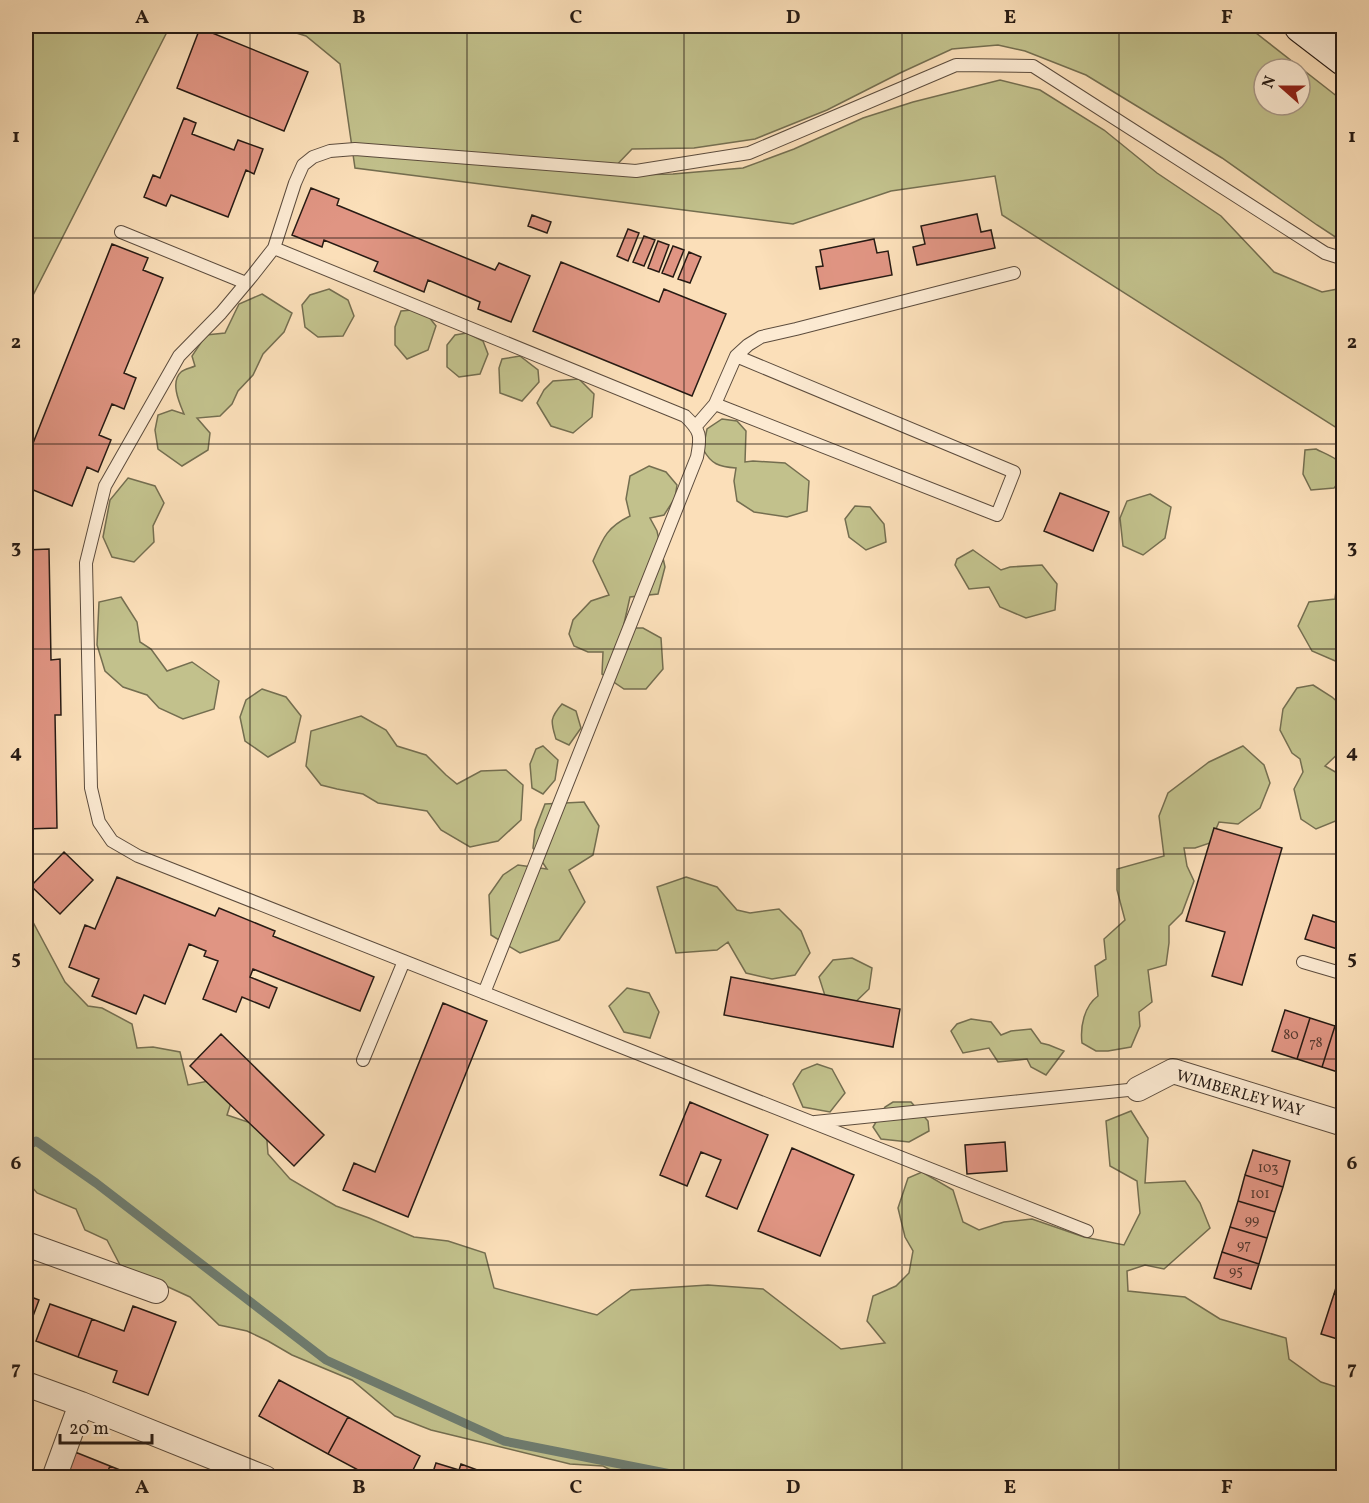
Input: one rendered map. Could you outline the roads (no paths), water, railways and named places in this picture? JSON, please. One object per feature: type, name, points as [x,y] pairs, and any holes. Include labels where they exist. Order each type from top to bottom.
[{"type":"main road","points":[[1301,26],[1344,59]]},
{"type":"street","name":"WIMBERLEY WAY","points":[[1138,1089],[1173,1071],[1344,1124]]},
{"type":"street","points":[[26,1244],[156,1292]]},
{"type":"street","points":[[26,1384],[265,1478]]},
{"type":"street","points":[[54,1478],[81,1404]]},
{"type":"lane","points":[[1087,1231],[138,856],[112,841],[99,822],[91,788],[86,563],[105,486],[179,356],[220,313],[274,248],[303,165],[313,157],[330,151],[355,149],[636,171],[749,153],[956,65],[1033,66],[1325,253],[1344,259]]},
{"type":"lane","points":[[121,232],[246,283]]},
{"type":"lane","points":[[274,248],[685,416],[696,426],[700,440],[697,457],[484,993]]},
{"type":"lane","points":[[696,426],[715,404],[736,356],[761,337],[1014,273]]},
{"type":"lane","points":[[715,404],[997,515],[1014,472],[736,356]]},
{"type":"lane","points":[[363,1059],[404,961]]},
{"type":"lane","points":[[1303,962],[1344,974]]},
{"type":"lane","points":[[811,1122],[1138,1089]]},
{"type":"waterway","points":[[26,1147],[36,1141],[96,1183],[326,1360],[504,1441],[691,1478]]}]
